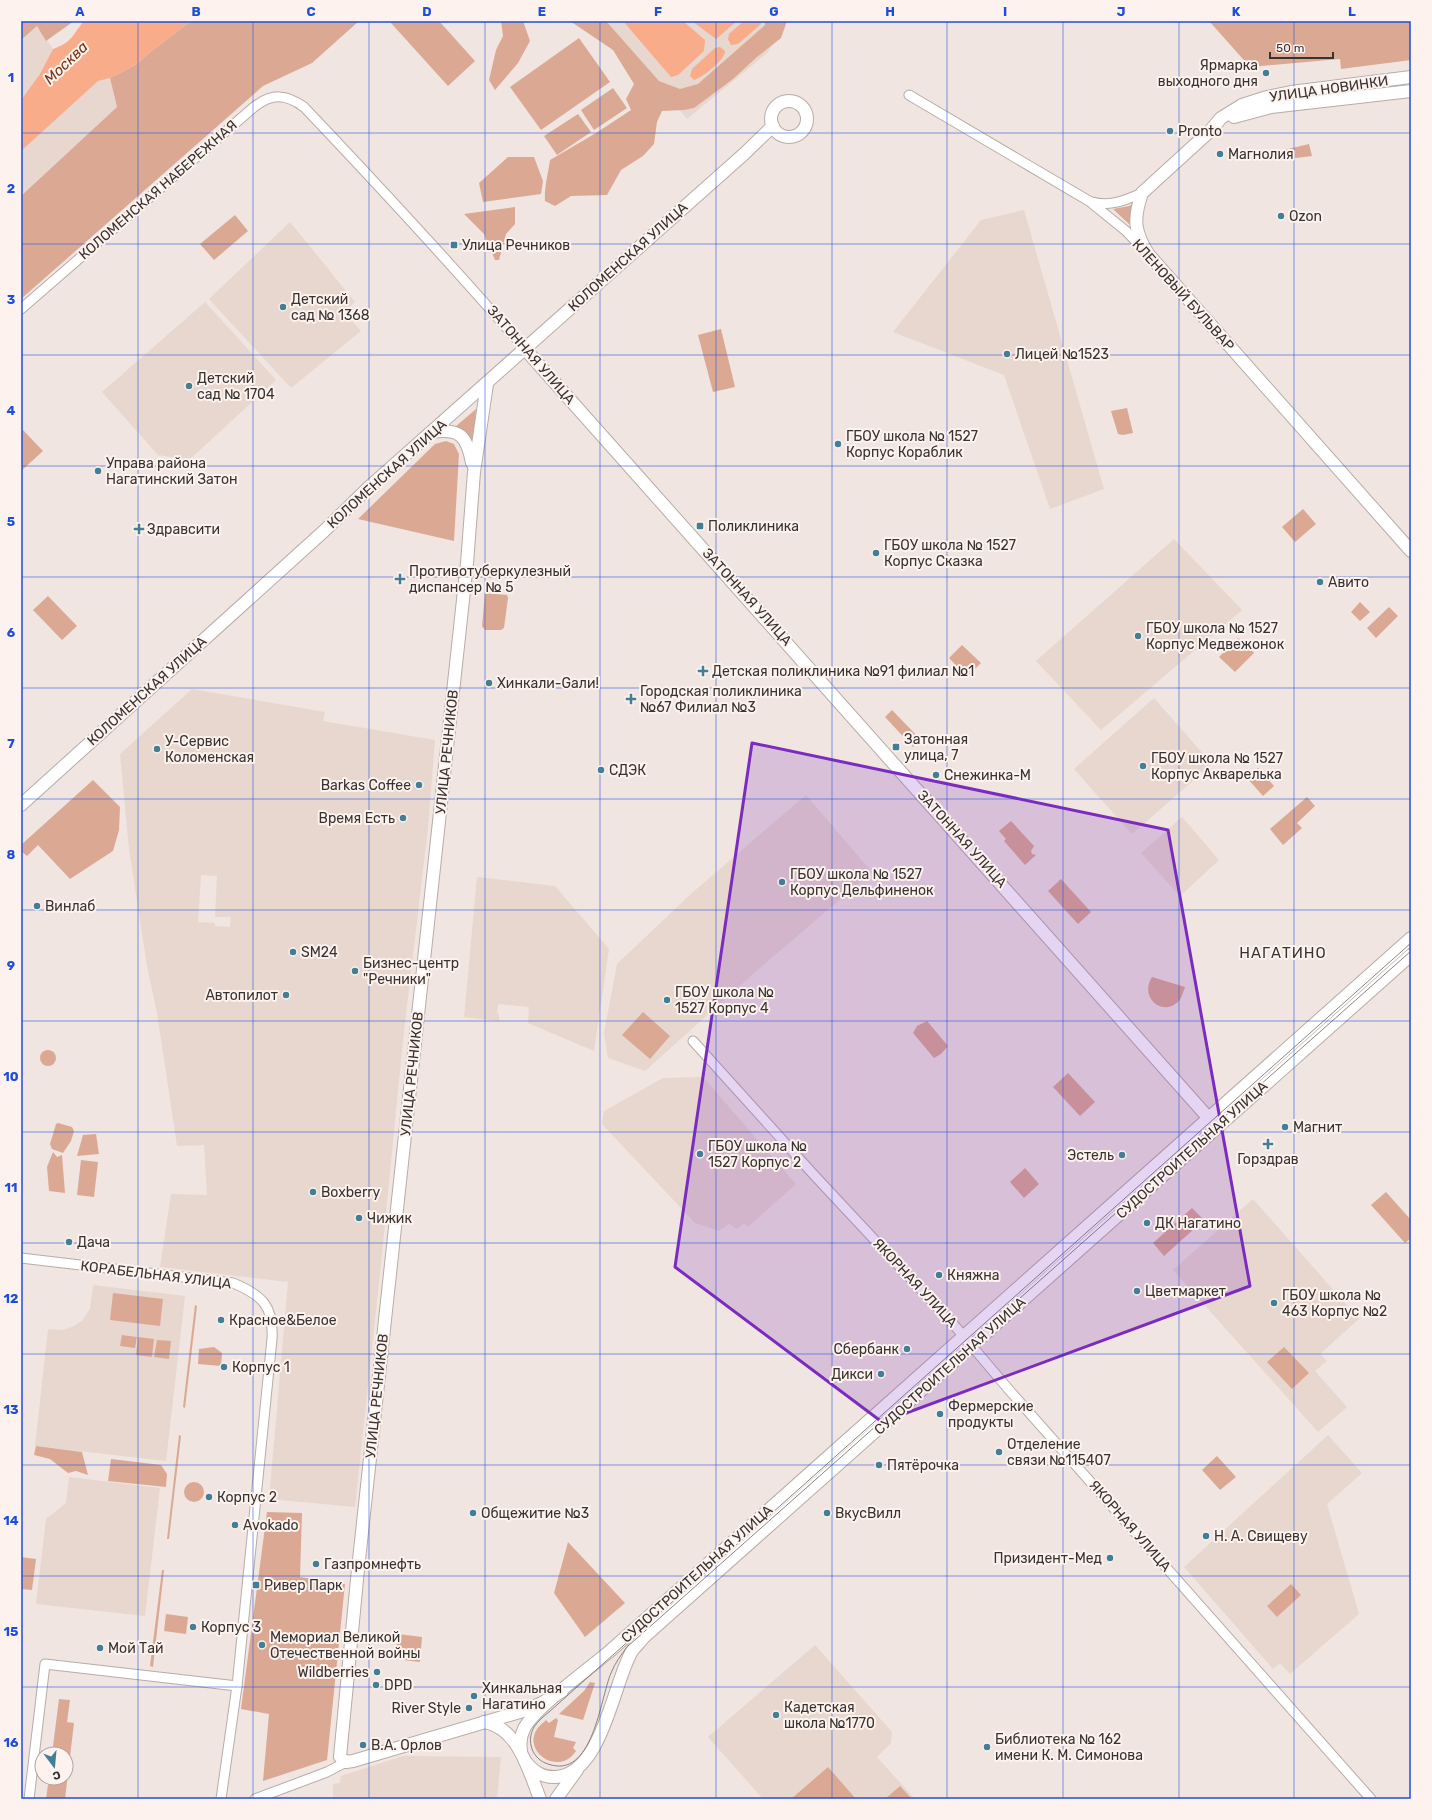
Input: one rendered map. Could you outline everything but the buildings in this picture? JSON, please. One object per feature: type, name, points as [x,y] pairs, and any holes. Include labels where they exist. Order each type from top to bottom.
[{"type":"street","name":"УЛИЦА НОВИНКИ","points":[[1089,201],[1101,204],[1110,204],[1129,199],[1142,193],[1210,131],[1221,118],[1233,110],[1252,102],[1291,92],[1411,77]]},
{"type":"street","points":[[1336,87],[1330,93],[1332,98],[1337,100]]},
{"type":"street","name":"УЛИЦА НОВИНКИ","points":[[1210,131],[1235,117],[1258,110],[1411,91]]},
{"type":"street","name":"КЛЕНОВЫЙ БУЛЬВАР","points":[[909,95],[1089,201],[1126,231],[1149,255],[1411,552]]},
{"type":"street","name":"КОЛОМЕНСКАЯ НАБЕРЕЖНАЯ","points":[[21,309],[260,101],[272,97],[284,96],[294,100],[304,107]]},
{"type":"street","name":"КОЛОМЕНСКАЯ УЛИЦА","points":[[21,805],[525,348],[754,144],[773,126],[772,114],[779,105],[789,101],[802,107],[807,117],[804,128],[796,135],[782,135],[754,144]]},
{"type":"street","name":"ЗАТОННАЯ УЛИЦА","points":[[304,107],[489,307],[1217,1128]]},
{"type":"street","points":[[773,126],[776,131],[782,135]]},
{"type":"street","points":[[1142,193],[1135,222],[1141,243],[1149,255]]},
{"type":"street","name":"УЛИЦА РЕЧНИКОВ","points":[[346,1762],[340,1757],[339,1752],[466,571],[474,472],[487,384]]},
{"type":"street","points":[[432,432],[448,430],[461,436],[468,444],[474,472]]},
{"type":"street","name":"СУДОСТРОИТЕЛЬНАЯ УЛИЦА","points":[[562,1691],[610,1651],[1411,938]]},
{"type":"street","name":"СУДОСТРОИТЕЛЬНАЯ УЛИЦА","points":[[523,1757],[533,1770],[541,1775],[552,1777],[562,1776],[580,1766],[593,1747],[607,1721],[628,1662],[633,1651],[644,1637],[1411,955]]},
{"type":"street","name":"ЯКОРНАЯ УЛИЦА","points":[[693,1041],[814,1175],[964,1336],[1015,1397],[1371,1799]]},
{"type":"street","name":"КОРАБЕЛЬНАЯ УЛИЦА","points":[[21,1258],[233,1283],[251,1290],[262,1299],[269,1311],[273,1325],[272,1339],[237,1686],[221,1799]]},
{"type":"street","points":[[610,1651],[622,1652],[627,1658],[628,1662]]},
{"type":"street","points":[[29,1799],[45,1664],[237,1686]]},
{"type":"street","points":[[255,1799],[327,1772],[346,1762],[361,1759],[523,1711],[542,1704],[562,1691]]},
{"type":"street","points":[[540,1799],[523,1757],[520,1742],[523,1730],[527,1723],[562,1691]]},
{"type":"street","points":[[483,1722],[495,1724],[504,1730],[523,1757]]},
{"type":"street","points":[[556,1799],[580,1766]]},
{"type":"highlighted area","points":[[752,743],[1168,830],[1250,1286],[882,1422],[675,1267]]},
{"type":"shaded area","points":[[21,21],[74,21],[46,41],[37,26],[21,40]]},
{"type":"shaded area","points":[[191,21],[359,21],[312,63],[263,86],[21,299],[21,196],[117,107],[110,78],[137,64],[150,52]]},
{"type":"shaded area","points":[[394,21],[439,21],[475,61],[448,86],[391,23]]},
{"type":"shaded area","points":[[501,21],[523,21],[530,41],[518,63],[495,90],[489,80],[496,50],[503,36]]},
{"type":"shaded area","points":[[570,21],[606,21],[659,81],[680,89],[698,84],[765,25],[765,21],[787,21],[781,38],[733,79],[694,108],[662,111],[657,122],[654,144],[643,156],[621,170],[607,195],[571,196],[555,206],[545,201],[550,160],[631,110],[626,99],[634,84],[613,50]]},
{"type":"shaded area","points":[[605,21],[780,21],[778,37],[767,53],[687,119]]},
{"type":"shaded area","points":[[1209,21],[1411,21],[1411,60],[1341,69],[1340,59],[1250,67]]},
{"type":"shaded area","points":[[37,26],[53,49],[40,74],[21,100],[21,40]]},
{"type":"shaded area","points":[[579,38],[610,82],[541,130],[510,87]]},
{"type":"shaded area","points":[[110,78],[117,107],[21,196],[21,151],[89,87],[98,80]]},
{"type":"shaded area","points":[[613,88],[627,108],[594,130],[581,110]]},
{"type":"shaded area","points":[[578,114],[591,132],[557,155],[544,136]]},
{"type":"shaded area","points":[[1309,144],[1312,156],[1288,159],[1284,150]]},
{"type":"shaded area","points":[[508,157],[534,157],[543,181],[541,194],[483,202],[479,183]]},
{"type":"shaded area","points":[[1135,203],[1134,220],[1129,224],[1113,209],[1129,206]]},
{"type":"shaded area","points":[[515,207],[515,224],[506,234],[499,260],[495,260],[484,234],[464,214]]},
{"type":"shaded area","name":"Лицей №1523","points":[[1024,210],[1104,489],[1050,509],[1004,375],[893,332],[981,220]]},
{"type":"shaded area","points":[[235,215],[248,231],[214,260],[200,244]]},
{"type":"shaded area","name":"Детский сад № 1368","points":[[290,222],[355,302],[344,312],[361,331],[291,388],[209,299]]},
{"type":"shaded area","name":"Детский сад № 1704","points":[[205,302],[276,380],[189,460],[158,455],[102,392]]},
{"type":"shaded area","points":[[721,329],[735,387],[713,392],[698,335]]},
{"type":"shaded area","points":[[1127,408],[1133,433],[1123,435],[1118,434],[1111,411]]},
{"type":"shaded area","points":[[476,409],[473,444],[455,427]]},
{"type":"shaded area","points":[[23,430],[43,451],[21,471],[21,432]]},
{"type":"shaded area","points":[[446,441],[454,444],[459,454],[454,541],[358,519],[435,444]]},
{"type":"shaded area","points":[[1303,509],[1316,524],[1295,542],[1282,527]]},
{"type":"shaded area","name":"ГБОУ школа № 1527 Корпус Медвежонок","points":[[1174,539],[1242,610],[1101,730],[1036,661]]},
{"type":"shaded area","points":[[485,593],[507,595],[508,598],[504,628],[501,630],[485,630],[482,626]]},
{"type":"shaded area","points":[[48,596],[77,626],[62,640],[33,610]]},
{"type":"shaded area","points":[[1360,602],[1370,612],[1360,621],[1351,612]]},
{"type":"shaded area","points":[[1389,607],[1398,616],[1376,638],[1367,628]]},
{"type":"shaded area","points":[[1238,638],[1254,653],[1235,672],[1219,657]]},
{"type":"shaded area","points":[[962,645],[981,663],[967,677],[949,658]]},
{"type":"shaded area","points":[[192,689],[325,712],[323,721],[435,740],[428,828],[403,1040],[355,1507],[269,1499],[288,1282],[160,1267],[171,1194],[207,1195],[204,1145],[177,1146],[157,1013],[147,966],[129,849],[120,754]],"holes":[[[201,875],[217,876],[215,917],[231,917],[230,927],[215,926],[215,923],[198,922]]]},
{"type":"shaded area","name":"ГБОУ школа № 1527 Корпус Акварелька","points":[[1154,698],[1212,764],[1132,834],[1074,769]]},
{"type":"shaded area","points":[[892,710],[921,740],[913,747],[885,717]]},
{"type":"shaded area","points":[[1258,768],[1274,786],[1263,796],[1247,778]]},
{"type":"shaded area","points":[[93,780],[120,807],[119,830],[113,851],[70,879],[38,845],[27,856],[21,851],[21,845]]},
{"type":"shaded area","points":[[806,795],[872,872],[761,967],[645,1071],[608,1058],[604,1033],[617,964],[692,893]]},
{"type":"shaded area","points":[[1307,797],[1315,806],[1297,823],[1302,828],[1283,845],[1270,829]]},
{"type":"shaded area","points":[[1182,817],[1219,860],[1180,896],[1141,853]]},
{"type":"shaded area","points":[[1011,821],[1034,846],[1031,851],[1032,854],[1036,855],[1025,865],[1004,841],[1006,839],[999,831]]},
{"type":"shaded area","points":[[477,877],[555,886],[609,949],[594,1051],[528,1023],[529,1007],[498,1004],[497,1014],[499,1014],[499,1021],[464,1017]]},
{"type":"shaded area","points":[[1061,879],[1091,912],[1078,924],[1048,891]]},
{"type":"shaded area","points":[[1152,977],[1185,987],[1178,1002],[1172,1006],[1165,1007],[1154,1003],[1150,998],[1148,991]]},
{"type":"shaded area","points":[[643,1012],[670,1036],[650,1059],[622,1035]]},
{"type":"shaded area","points":[[927,1021],[948,1046],[941,1054],[934,1058],[913,1033],[917,1026]]},
{"type":"shaded area","points":[[48,1050],[54,1052],[56,1058],[54,1064],[48,1066],[42,1064],[40,1058],[42,1052]]},
{"type":"shaded area","points":[[1068,1073],[1095,1102],[1080,1116],[1053,1087]]},
{"type":"shaded area","name":"ГБОУ школа № 1527 Корпус 2","points":[[703,1077],[796,1184],[748,1227],[744,1223],[737,1229],[729,1224],[719,1231],[695,1223],[602,1124],[604,1111],[663,1078]]},
{"type":"shaded area","points":[[58,1123],[72,1127],[74,1131],[71,1141],[63,1153],[52,1149],[50,1144],[56,1124]]},
{"type":"shaded area","points":[[96,1134],[99,1154],[77,1156],[83,1135]]},
{"type":"shaded area","points":[[53,1152],[57,1157],[62,1155],[65,1193],[49,1191],[47,1167]]},
{"type":"shaded area","points":[[81,1160],[98,1162],[94,1197],[77,1195]]},
{"type":"shaded area","points":[[1025,1168],[1039,1184],[1024,1198],[1010,1182]]},
{"type":"shaded area","points":[[1386,1192],[1411,1220],[1411,1238],[1405,1243],[1371,1205]]},
{"type":"shaded area","name":"ГБОУ школа № 463 Корпус №2","points":[[1253,1199],[1359,1319],[1320,1354],[1327,1361],[1315,1371],[1347,1407],[1318,1432],[1173,1270]]},
{"type":"shaded area","points":[[1192,1208],[1204,1220],[1164,1256],[1153,1243]]},
{"type":"shaded area","points":[[93,1285],[185,1296],[166,1461],[35,1446],[48,1329],[62,1330],[72,1327],[82,1321],[90,1309]]},
{"type":"shaded area","points":[[113,1293],[163,1299],[160,1326],[110,1320]]},
{"type":"shaded area","points":[[195,1305],[197,1306],[185,1408],[183,1407]]},
{"type":"shaded area","points":[[122,1335],[137,1337],[135,1348],[120,1346]]},
{"type":"shaded area","points":[[138,1337],[154,1339],[152,1357],[136,1355]]},
{"type":"shaded area","points":[[157,1340],[171,1341],[169,1359],[154,1357]]},
{"type":"shaded area","points":[[214,1347],[222,1353],[221,1366],[198,1364],[199,1349]]},
{"type":"shaded area","points":[[1284,1347],[1309,1373],[1292,1389],[1267,1362]]},
{"type":"shaded area","points":[[179,1435],[181,1436],[169,1539],[167,1539]]},
{"type":"shaded area","points":[[1328,1435],[1362,1473],[1327,1504],[1359,1614],[1290,1674],[1280,1663],[1273,1669],[1184,1567]]},
{"type":"shaded area","points":[[36,1446],[82,1452],[88,1475],[76,1471],[68,1473],[50,1459],[34,1455]]},
{"type":"shaded area","points":[[1217,1456],[1236,1477],[1220,1490],[1202,1470]]},
{"type":"shaded area","points":[[111,1459],[161,1465],[167,1474],[166,1487],[108,1481]]},
{"type":"shaded area","points":[[69,1477],[160,1488],[145,1616],[36,1604],[46,1519],[66,1503]]},
{"type":"shaded area","points":[[190,1482],[198,1482],[204,1488],[204,1496],[198,1502],[190,1502],[184,1496],[184,1488]]},
{"type":"shaded area","points":[[267,1512],[302,1513],[300,1577],[345,1584],[327,1760],[263,1781],[269,1714],[241,1709]]},
{"type":"shaded area","points":[[568,1542],[625,1603],[585,1637],[554,1593]]},
{"type":"shaded area","points":[[21,1557],[36,1559],[32,1590],[21,1589]]},
{"type":"shaded area","points":[[162,1570],[164,1570],[153,1667],[150,1666]]},
{"type":"shaded area","points":[[1291,1584],[1301,1595],[1277,1617],[1267,1606]]},
{"type":"shaded area","points":[[166,1614],[188,1617],[186,1634],[164,1631]]},
{"type":"shaded area","points":[[398,1634],[422,1637],[420,1662],[395,1659]]},
{"type":"shaded area","points":[[815,1645],[892,1732],[891,1743],[877,1757],[915,1799],[763,1799],[708,1737]]},
{"type":"shaded area","points":[[590,1682],[595,1683],[583,1720],[559,1714],[584,1691]]},
{"type":"shaded area","points":[[59,1699],[70,1700],[67,1722],[74,1723],[71,1746],[53,1746]]},
{"type":"shaded area","points":[[556,1718],[558,1720],[554,1737],[576,1742],[573,1748],[576,1751],[569,1758],[561,1762],[552,1762],[544,1758],[538,1753],[534,1746],[534,1738],[537,1729],[546,1720],[549,1723]]},
{"type":"shaded area","points":[[403,1756],[501,1757],[497,1799],[333,1799],[333,1784],[340,1783],[341,1776]]},
{"type":"shaded area","points":[[828,1767],[856,1799],[791,1799]]},
{"type":"shaded area","points":[[48,1786],[67,1786],[65,1799],[46,1799]]},
{"type":"shaded area","points":[[900,1786],[912,1799],[885,1799]]},
{"type":"water","name":"Москва","points":[[84,21],[191,21],[150,52],[137,64],[110,78],[98,81],[21,151],[21,100],[40,74],[53,49],[65,44],[72,38]]},
{"type":"water","points":[[623,21],[683,21],[705,40],[704,51],[678,75],[671,77]]},
{"type":"water","points":[[692,21],[737,21],[716,39]]},
{"type":"water","points":[[744,21],[761,21],[761,24],[738,44],[731,45],[728,39],[729,34]]},
{"type":"water","points":[[720,47],[725,51],[718,63],[708,72],[694,80],[690,76],[692,69],[715,48]]},
{"type":"tram line","points":[[1411,943],[541,1719],[534,1727],[532,1732],[531,1744],[534,1754],[542,1762],[548,1764],[563,1766],[575,1760],[585,1749],[592,1734],[611,1673],[616,1662],[627,1647],[1411,951]]},
{"type":"place","name":"Ярмарка выходного дня","points":[[1266,73]]},
{"type":"place","name":"Pronto","points":[[1170,131]]},
{"type":"place","name":"Магнолия","points":[[1220,154]]},
{"type":"place","name":"Ozon","points":[[1281,216]]},
{"type":"place","name":"Улица Речников","points":[[454,245]]},
{"type":"place","name":"Детский сад № 1368","points":[[283,307]]},
{"type":"place","name":"Лицей №1523","points":[[1007,354]]},
{"type":"place","name":"Детский сад № 1704","points":[[189,386]]},
{"type":"place","name":"ГБОУ школа № 1527 Корпус Кораблик","points":[[838,444]]},
{"type":"place","name":"Управа района Нагатинский Затон","points":[[98,471]]},
{"type":"place","name":"Поликлиника","points":[[700,526]]},
{"type":"place","name":"Здравсити","points":[[139,529]]},
{"type":"place","name":"ГБОУ школа № 1527 Корпус Сказка","points":[[876,553]]},
{"type":"place","name":"Противотуберкулезный диспансер № 5","points":[[400,579]]},
{"type":"place","name":"Авито","points":[[1320,582]]},
{"type":"place","name":"ГБОУ школа № 1527 Корпус Медвежонок","points":[[1138,636]]},
{"type":"place","name":"Детская поликлиника №91 филиал №1","points":[[703,671]]},
{"type":"place","name":"Хинкали-Gали!","points":[[489,683]]},
{"type":"place","name":"Городская поликлиника №67 Филиал №3","points":[[631,699]]},
{"type":"place","name":"Затонная улица, 7","points":[[896,747]]},
{"type":"place","name":"У-Сервис Коломенская","points":[[157,749]]},
{"type":"place","name":"ГБОУ школа № 1527 Корпус Акварелька","points":[[1143,766]]},
{"type":"place","name":"СДЭК","points":[[601,770]]},
{"type":"place","name":"Снежинка-М","points":[[936,775]]},
{"type":"place","name":"Barkas Coffee","points":[[419,785]]},
{"type":"place","name":"Время Есть","points":[[403,818]]},
{"type":"place","name":"ГБОУ школа № 1527 Корпус Дельфиненок","points":[[782,882]]},
{"type":"place","name":"Винлаб","points":[[37,906]]},
{"type":"place","name":"SM24","points":[[293,952]]},
{"type":"place","name":"Бизнес-центр \"Речники\"","points":[[355,971]]},
{"type":"place","name":"Автопилот","points":[[286,995]]},
{"type":"place","name":"ГБОУ школа № 1527 Корпус 4","points":[[667,1000]]},
{"type":"place","name":"Магнит","points":[[1285,1127]]},
{"type":"place","name":"Горздрав","points":[[1268,1144]]},
{"type":"place","name":"ГБОУ школа № 1527 Корпус 2","points":[[700,1154]]},
{"type":"place","name":"Эстель","points":[[1122,1155]]},
{"type":"place","name":"Boxberry","points":[[313,1192]]},
{"type":"place","name":"Чижик","points":[[359,1218]]},
{"type":"place","name":"ДК Нагатино","points":[[1147,1223]]},
{"type":"place","name":"Дача","points":[[69,1242]]},
{"type":"place","name":"Княжна","points":[[939,1275]]},
{"type":"place","name":"Цветмаркет","points":[[1137,1291]]},
{"type":"place","name":"ГБОУ школа № 463 Корпус №2","points":[[1274,1303]]},
{"type":"place","name":"Красное&Белое","points":[[221,1320]]},
{"type":"place","name":"Сбербанк","points":[[907,1349]]},
{"type":"place","name":"Корпус 1","points":[[224,1367]]},
{"type":"place","name":"Дикси","points":[[881,1374]]},
{"type":"place","name":"Фермерские продукты","points":[[940,1414]]},
{"type":"place","name":"Отделение связи №115407","points":[[999,1452]]},
{"type":"place","name":"Пятёрочка","points":[[879,1465]]},
{"type":"place","name":"Корпус 2","points":[[209,1497]]},
{"type":"place","name":"Общежитие №3","points":[[473,1513]]},
{"type":"place","name":"ВкусВилл","points":[[827,1513]]},
{"type":"place","name":"Avokado","points":[[235,1525]]},
{"type":"place","name":"Н. А. Свищеву","points":[[1206,1536]]},
{"type":"place","name":"Призидент-Мед","points":[[1110,1558]]},
{"type":"place","name":"Газпромнефть","points":[[316,1564]]},
{"type":"place","name":"Ривер Парк","points":[[256,1585]]},
{"type":"place","name":"Корпус 3","points":[[193,1627]]},
{"type":"place","name":"Мемориал Великой Отечественной войны","points":[[262,1645]]},
{"type":"place","name":"Мой Тай","points":[[100,1648]]},
{"type":"place","name":"Wildberries","points":[[377,1672]]},
{"type":"place","name":"DPD","points":[[376,1685]]},
{"type":"place","name":"Хинкальная Нагатино","points":[[474,1696]]},
{"type":"place","name":"River Style","points":[[469,1708]]},
{"type":"place","name":"Кадетская школа №1770","points":[[776,1715]]},
{"type":"place","name":"В.А. Орлов","points":[[363,1745]]},
{"type":"place","name":"Библиотека № 162 имени К. М. Симонова","points":[[987,1747]]},
{"type":"district","name":"НАГАТИНО","points":[[1283,953]]}]
